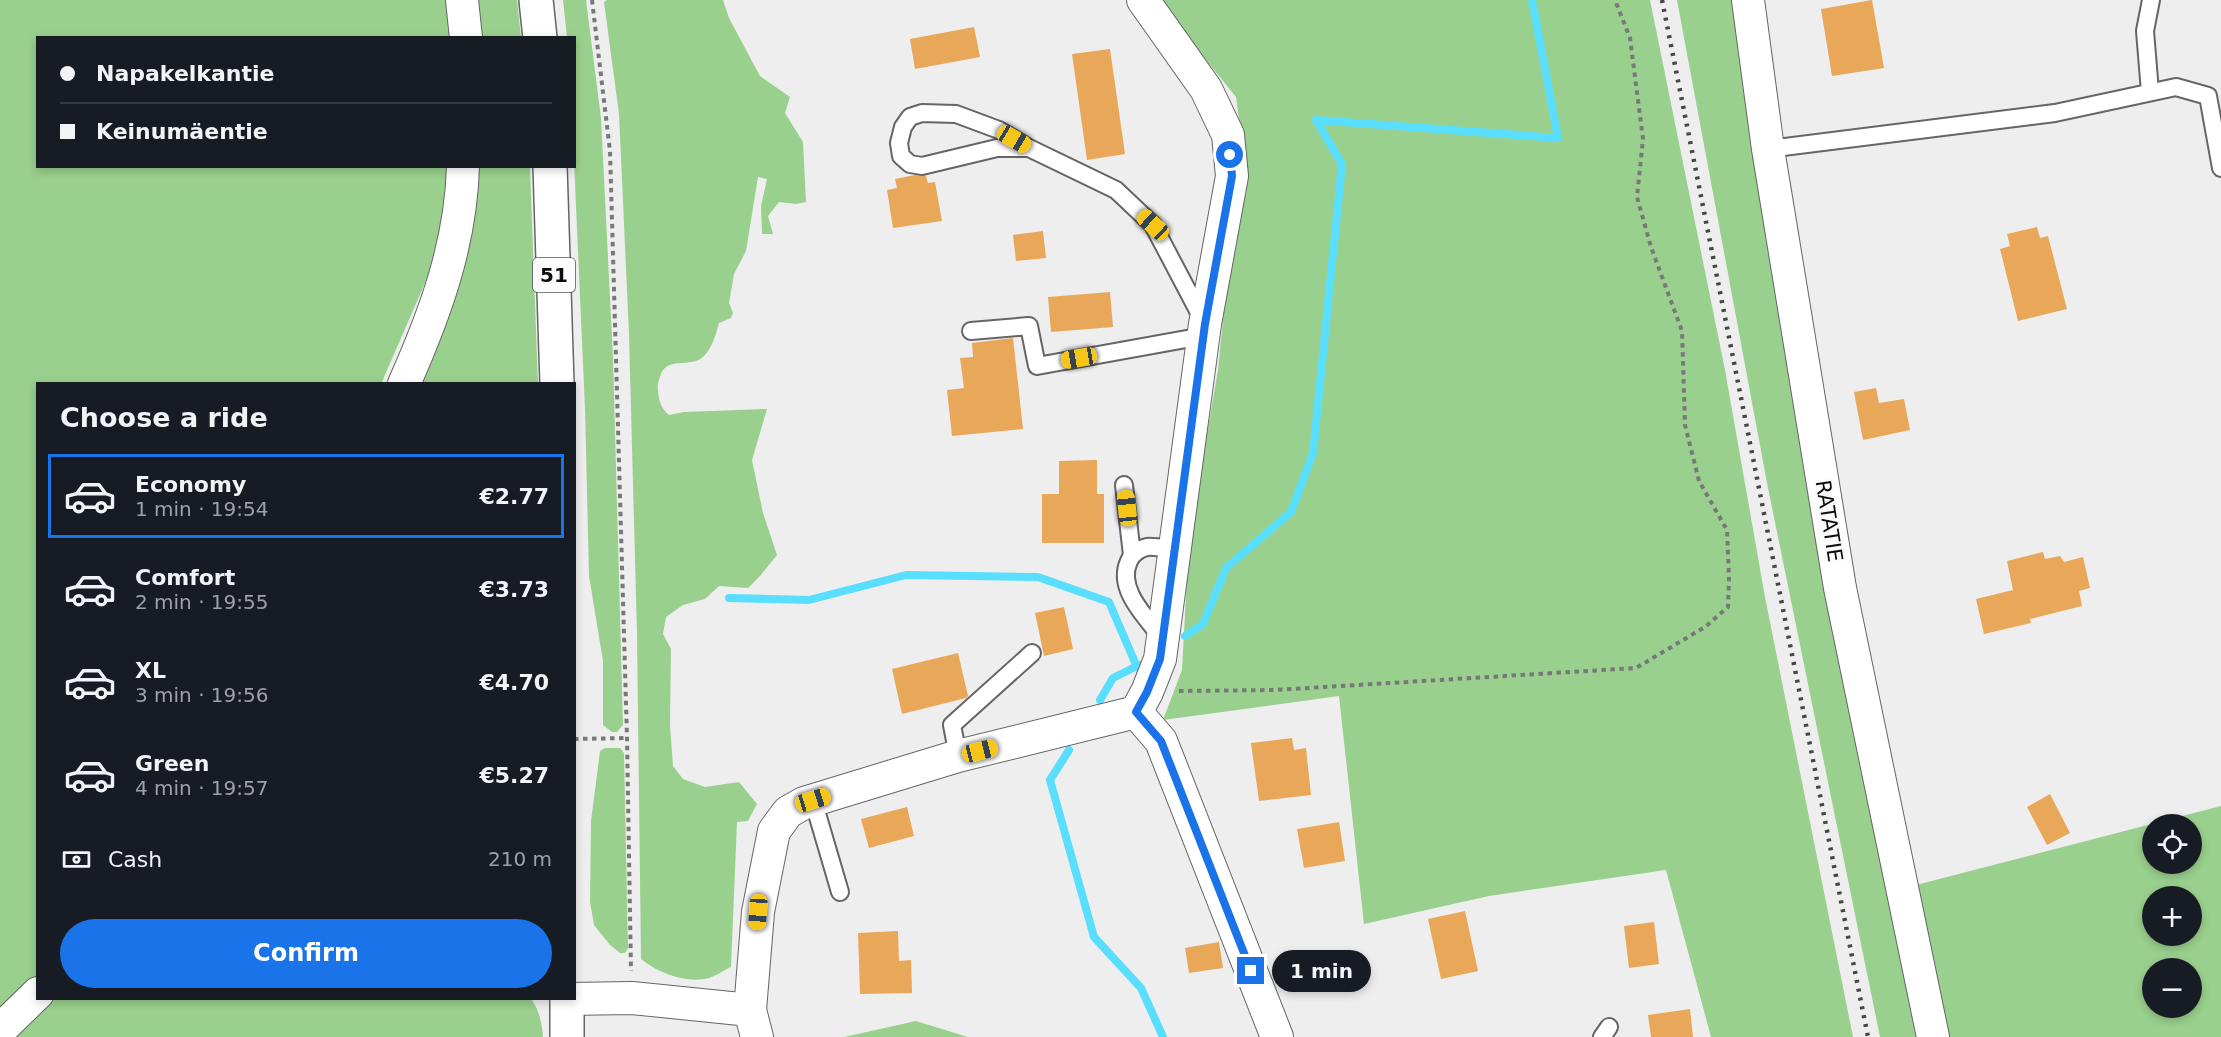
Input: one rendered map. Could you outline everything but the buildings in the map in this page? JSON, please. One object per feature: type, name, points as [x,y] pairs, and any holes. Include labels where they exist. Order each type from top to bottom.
[{"type":"main road","points":[[536,0],[540,36]]},
{"type":"main road","name":"51","points":[[550,168],[557,382]]},
{"type":"main road","points":[[567,1000],[567,1037]]},
{"type":"street","points":[[462,0],[466,36]]},
{"type":"street","points":[[576,999],[632,998],[753,1023],[758,912],[774,831],[788,812],[813,800],[1141,702],[1160,659],[1204,330],[1232,176],[1228,135],[1206,89],[1143,0]]},
{"type":"street","name":"RATATIE","points":[[1748,0],[1768,149],[1840,588],[1933,1037]]},
{"type":"street","points":[[405,382],[444,281],[457,235],[463,168]]},
{"type":"street","points":[[1141,702],[1161,741],[1277,1037]]},
{"type":"street","points":[[0,1030],[36,995]]},
{"type":"lane","points":[[2150,92],[2145,31],[2151,0]]},
{"type":"lane","points":[[1768,149],[2055,113],[2176,87],[2208,96],[2221,168]]},
{"type":"lane","points":[[971,331],[1029,326],[1037,366],[1204,330],[1153,225],[1116,190],[1029,148],[999,130],[956,114],[922,113],[910,117],[903,127],[899,143],[901,156],[910,164],[922,166],[997,148],[1029,148]]},
{"type":"lane","points":[[1124,486],[1132,555],[1126,567],[1126,581],[1133,602],[1163,638]]},
{"type":"lane","points":[[1132,555],[1147,547],[1175,550]]},
{"type":"lane","points":[[958,756],[952,725],[1032,652]]},
{"type":"lane","points":[[813,800],[840,892]]},
{"type":"path","points":[[592,0],[610,151],[632,998]]},
{"type":"path","points":[[1141,702],[1275,690],[1636,668],[1705,627],[1728,607],[1727,530],[1699,481],[1685,425],[1682,331],[1637,197],[1643,139],[1630,38],[1616,0]]},
{"type":"path","points":[[576,739],[627,738]]},
{"type":"green space","points":[[0,0],[452,0],[455,36],[36,36],[36,168],[453,168],[435,260],[382,382],[36,382],[36,984],[0,1020]]},
{"type":"green space","points":[[478,0],[517,0],[521,36],[481,36]]},
{"type":"green space","points":[[563,0],[586,0],[601,118],[613,357],[623,725],[617,732],[612,732],[603,725],[603,661],[589,576],[585,409],[574,168],[576,36],[567,36]]},
{"type":"green space","points":[[607,0],[723,0],[729,18],[760,76],[790,97],[785,113],[803,142],[806,202],[796,204],[779,202],[768,216],[773,234],[762,234],[761,206],[767,179],[758,177],[746,251],[734,274],[729,303],[733,313],[731,318],[719,323],[711,346],[703,357],[691,362],[667,366],[663,370],[658,386],[661,404],[669,415],[684,412],[767,409],[752,460],[763,513],[777,555],[748,588],[719,586],[705,599],[683,605],[666,617],[663,634],[671,649],[670,725],[673,766],[683,779],[705,787],[739,782],[757,804],[748,821],[737,822],[731,967],[712,977],[691,980],[656,969],[641,959],[637,634],[629,334],[619,114],[604,2]]},
{"type":"green space","points":[[1161,0],[1650,0],[1725,370],[1765,597],[1853,1037],[1711,1037],[1666,870],[1489,896],[1364,924],[1339,696],[1163,720],[1182,670],[1189,539],[1218,370],[1245,162],[1236,97],[1173,19]]},
{"type":"green space","points":[[1677,0],[1743,0],[1933,1037],[1880,1037],[1767,483]]},
{"type":"green space","points":[[474,168],[530,168],[538,382],[412,382]]},
{"type":"green space","points":[[605,748],[620,748],[624,753],[628,948],[625,953],[620,953],[610,945],[594,925],[590,902],[591,821],[600,751]]},
{"type":"green space","points":[[2221,806],[2221,1037],[1945,1037],[1916,885],[2142,826],[2142,874],[2202,874],[2202,814],[2190,814]]},
{"type":"green space","points":[[54,1000],[532,1000],[540,1017],[543,1037],[14,1037]]},
{"type":"green space","points":[[916,1021],[968,1037],[844,1037]]},
{"type":"waterway","points":[[1185,636],[1203,624],[1226,568],[1291,512],[1313,453],[1342,164],[1316,120],[1558,138],[1532,0]]},
{"type":"waterway","points":[[729,598],[809,600],[906,575],[1038,577],[1109,602],[1137,667]]},
{"type":"waterway","points":[[1100,700],[1113,678],[1139,665]]},
{"type":"waterway","points":[[1069,750],[1050,780],[1094,937],[1141,988],[1163,1037]]},
{"type":"railway","points":[[1662,0],[1868,1037]]},
{"type":"route","points":[[1230,155],[1232,176],[1205,324],[1160,659],[1136,712],[1161,741],[1251,971]]}]
